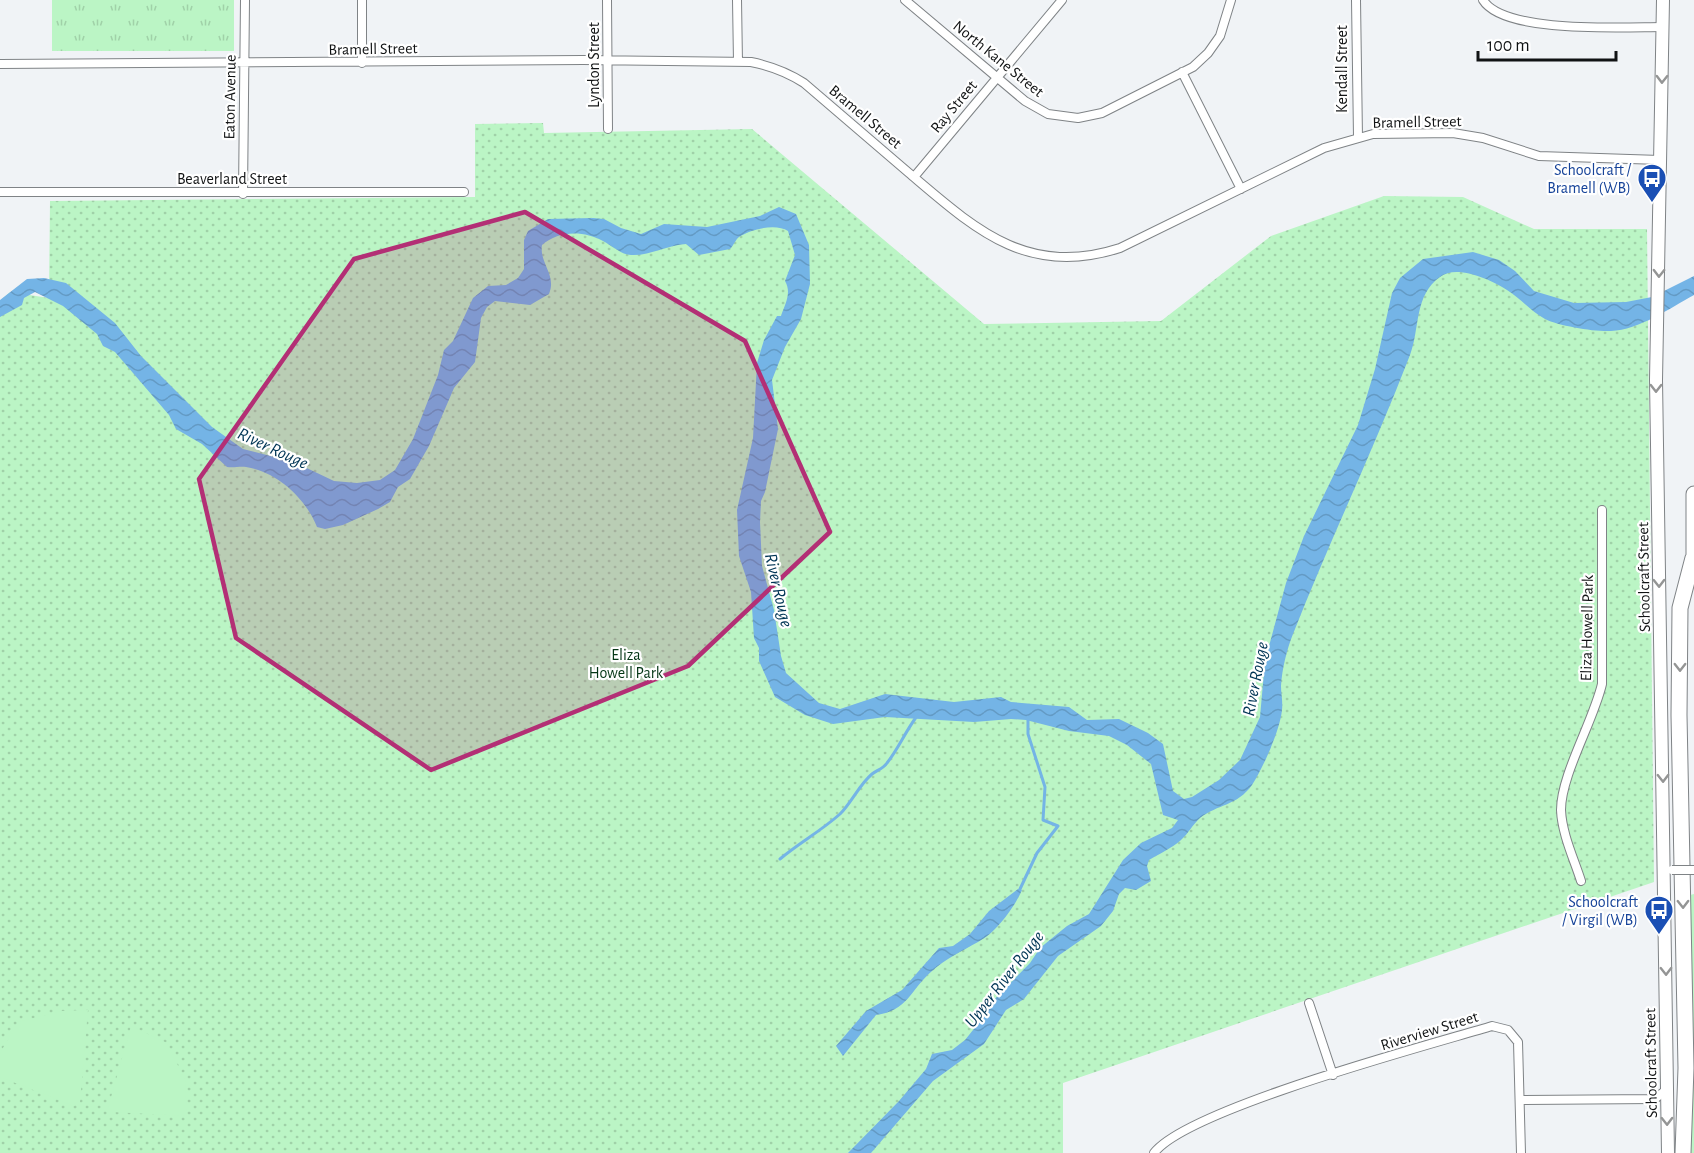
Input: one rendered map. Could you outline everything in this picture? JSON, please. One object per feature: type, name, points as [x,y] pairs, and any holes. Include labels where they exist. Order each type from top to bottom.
[{"type":"highway","points":[[1694,494],[1694,576]]},
{"type":"highway","points":[[1683,1153],[1686,1068],[1680,608],[1693,558]]},
{"type":"main road","name":"Schoolcraft Street","points":[[1663,0],[1656,436],[1668,870],[1668,1153]]},
{"type":"street","name":"Eaton Avenue","points":[[243,194],[245,0]]},
{"type":"street","points":[[362,0],[362,63]]},
{"type":"street","name":"Lyndon Street","points":[[607,0],[608,129]]},
{"type":"street","points":[[737,0],[738,62]]},
{"type":"street","name":"North Kane Street","points":[[905,0],[1039,110],[1060,117],[1078,118],[1102,113],[1200,61],[1215,44],[1225,26],[1231,0]]},
{"type":"street","name":"Ray Street","points":[[914,177],[1062,0]]},
{"type":"street","name":"Kendall Street","points":[[1356,0],[1358,137]]},
{"type":"street","points":[[1483,0],[1498,13],[1547,25],[1662,27]]},
{"type":"street","name":"Bramell Street","points":[[0,64],[608,61],[738,62],[766,65],[792,75],[967,222],[992,238],[1025,252],[1060,258],[1092,256],[1120,248],[1324,148],[1358,137],[1383,134],[1453,133],[1483,138],[1546,157],[1660,160]]},
{"type":"street","points":[[1182,72],[1240,189]]},
{"type":"street","name":"Beaverland Street","points":[[0,192],[243,194],[464,192]]},
{"type":"street","name":"Eliza Howell Park","points":[[1581,881],[1561,810],[1566,784],[1597,705],[1602,684],[1602,510]]},
{"type":"street","points":[[1668,870],[1694,870]]},
{"type":"street","points":[[1309,1003],[1333,1075]]},
{"type":"street","name":"Riverview Street","points":[[1154,1153],[1170,1137],[1262,1098],[1482,1029],[1500,1026],[1508,1030],[1518,1042],[1521,1100]]},
{"type":"street","points":[[1521,1153],[1521,1100],[1655,1099],[1667,1089]]},
{"type":"highlighted area","points":[[525,212],[745,341],[830,532],[688,666],[431,770],[236,638],[199,479],[354,259]]},
{"type":"green space","points":[[52,0],[234,0],[234,51],[52,51]]},
{"type":"green space","name":"Eliza Howell Park","points":[[543,123],[544,133],[752,129],[984,324],[1161,321],[1271,236],[1384,196],[1463,197],[1534,229],[1647,229],[1654,882],[1063,1083],[1063,1153],[0,1153],[0,301],[10,292],[49,298],[50,201],[475,197],[475,124]]},
{"type":"green space","points":[[1694,894],[1694,1153],[1691,1153],[1690,895]]},
{"type":"green space","points":[[88,1010],[80,1102],[74,1106],[0,1077],[0,1053],[18,1022],[62,1011]]},
{"type":"green space","points":[[131,1026],[167,1043],[185,1080],[187,1116],[112,1112],[108,1108]]},
{"type":"water","points":[[779,207],[796,214],[809,245],[810,284],[801,319],[785,347],[772,380],[778,429],[765,492],[761,501],[762,566],[774,610],[786,673],[819,703],[840,709],[885,694],[954,702],[1001,697],[1011,702],[1069,707],[1087,720],[1119,719],[1148,733],[1163,744],[1173,791],[1184,799],[1192,797],[1219,780],[1240,760],[1260,717],[1265,661],[1286,583],[1304,536],[1358,425],[1375,369],[1392,293],[1400,278],[1423,259],[1473,252],[1499,260],[1515,271],[1534,291],[1574,303],[1626,302],[1652,297],[1694,276],[1694,295],[1643,323],[1611,331],[1596,331],[1551,322],[1507,290],[1474,275],[1447,273],[1432,284],[1422,303],[1410,355],[1291,640],[1285,659],[1281,686],[1281,718],[1270,749],[1252,785],[1234,801],[1200,818],[1181,840],[1149,860],[1147,866],[1151,881],[1136,890],[1125,888],[1119,894],[1113,911],[1101,926],[1058,956],[1024,999],[1006,1010],[984,1044],[933,1081],[871,1153],[848,1153],[899,1101],[926,1069],[932,1054],[952,1050],[965,1040],[990,1004],[1030,963],[1040,948],[1067,926],[1089,914],[1123,860],[1141,843],[1172,828],[1178,820],[1163,815],[1151,764],[1127,745],[1109,736],[1069,731],[1026,720],[1011,719],[974,722],[885,717],[833,724],[805,715],[775,697],[759,661],[759,648],[754,638],[751,592],[739,556],[737,510],[753,438],[757,363],[764,340],[777,316],[781,316],[788,290],[785,281],[795,255],[788,231],[777,227],[757,229],[739,237],[730,249],[699,255],[686,244],[631,255],[587,235],[563,235],[548,240],[542,245],[542,251],[551,281],[549,294],[530,305],[495,301],[487,307],[481,318],[475,362],[454,388],[429,446],[410,479],[398,487],[390,502],[343,525],[325,529],[317,527],[298,497],[280,481],[258,470],[227,467],[202,444],[176,429],[169,415],[115,352],[103,346],[97,334],[63,306],[35,292],[24,298],[22,305],[0,317],[0,300],[27,279],[44,278],[66,283],[115,323],[141,356],[212,427],[243,449],[294,462],[334,481],[357,483],[380,480],[395,470],[413,439],[438,375],[444,350],[453,341],[473,298],[488,286],[506,285],[518,278],[524,269],[524,240],[528,231],[548,219],[593,218],[604,219],[621,228],[641,234],[664,224],[707,227],[760,216]]},
{"type":"water","points":[[1018,889],[1022,890],[1014,904],[991,933],[937,967],[908,999],[895,1009],[876,1015],[843,1056],[836,1046],[866,1011],[902,990],[939,948],[953,946],[970,934],[989,911]]},
{"type":"waterway","points":[[780,859],[840,814],[867,778],[885,765],[917,716]]},
{"type":"waterway","points":[[1020,889],[1037,853],[1058,826],[1043,820],[1045,787],[1028,734],[1028,717]]},
{"type":"place","name":"Schoolcraft / Bramell (WB)","points":[[1652,204]]},
{"type":"place","name":"Schoolcraft / Virgil (WB)","points":[[1659,936]]},
{"type":"water label","name":"River Rouge","points":[[273,448]]},
{"type":"water label","name":"River Rouge","points":[[779,590]]},
{"type":"water label","name":"River Rouge","points":[[1255,679]]},
{"type":"water label","name":"Upper River Rouge","points":[[1004,979]]}]
